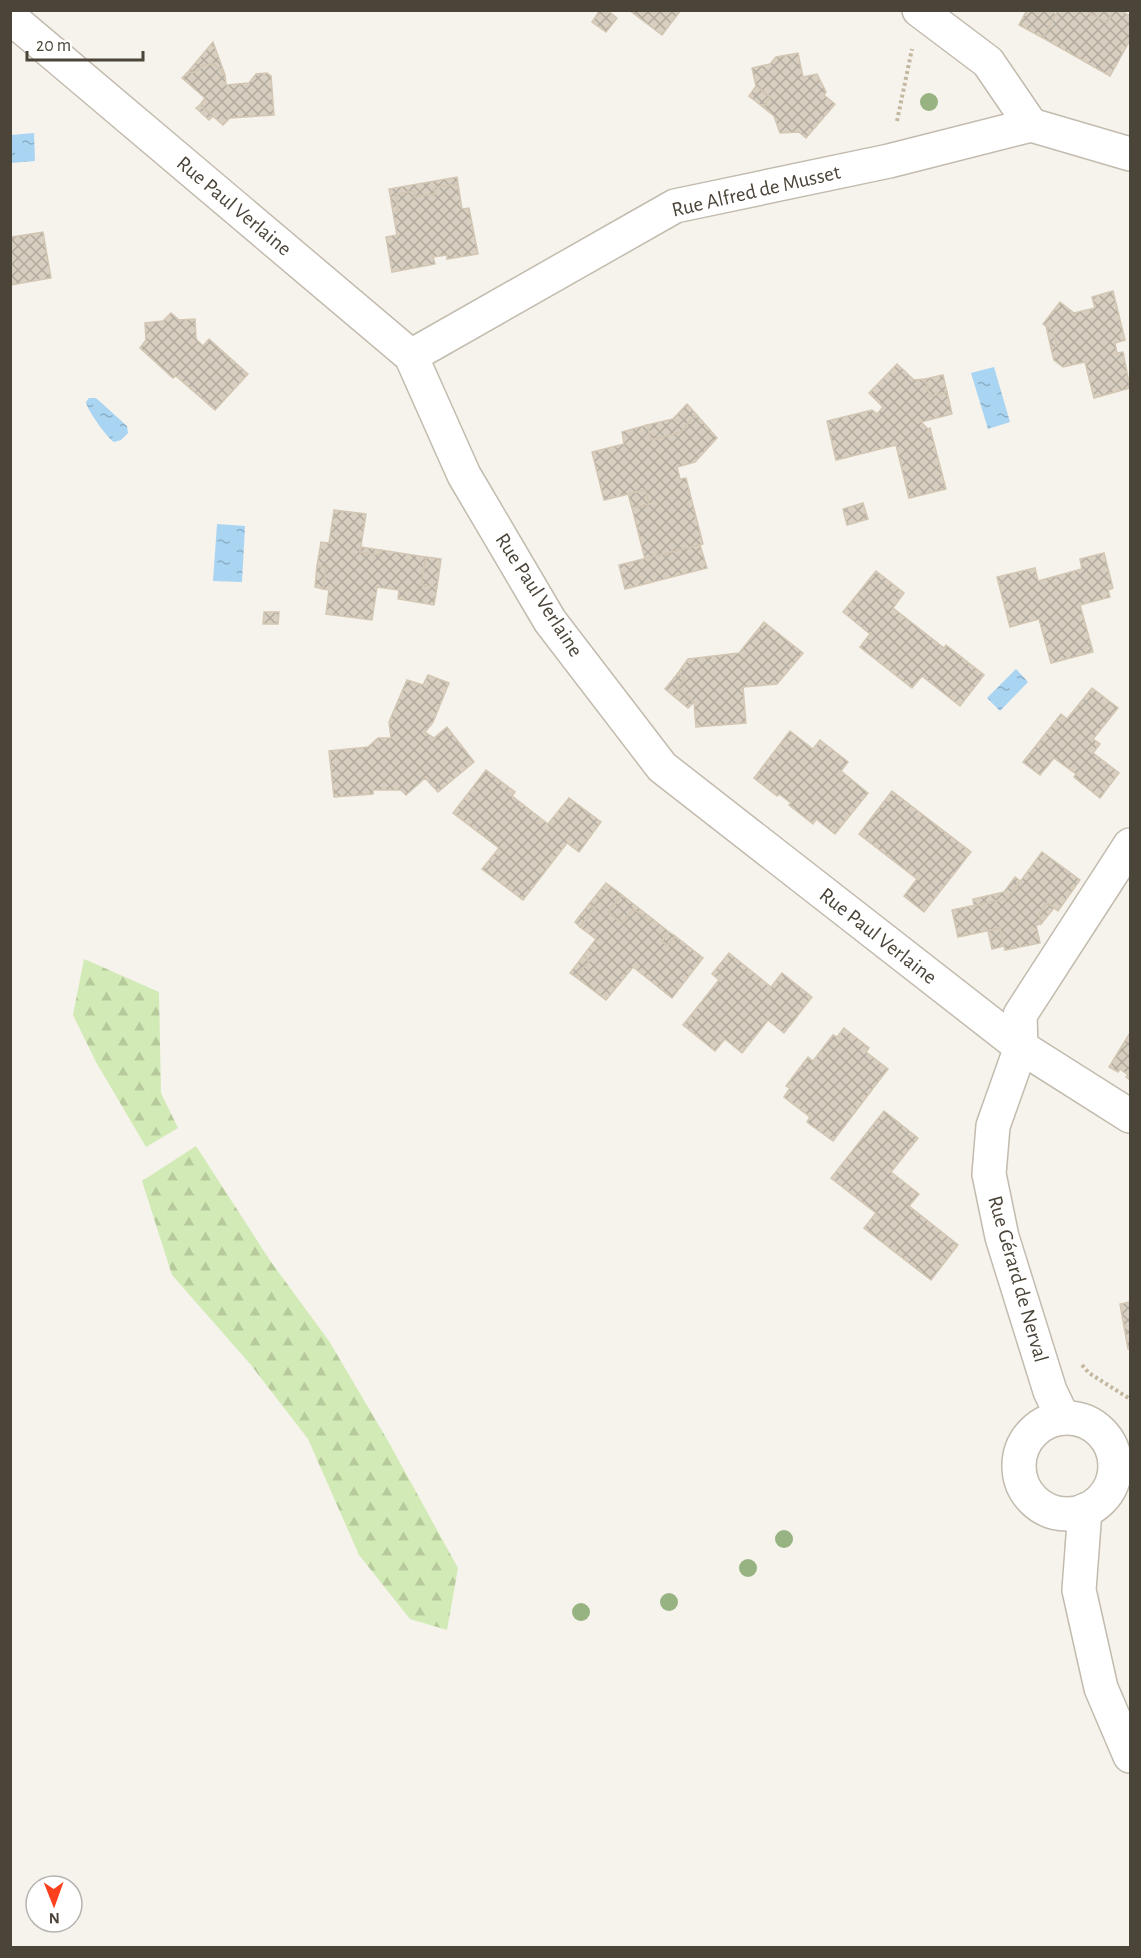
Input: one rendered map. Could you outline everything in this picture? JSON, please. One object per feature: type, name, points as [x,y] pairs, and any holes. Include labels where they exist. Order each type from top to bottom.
[{"type":"street","points":[[920,11],[988,62],[1031,125],[1131,154]]},
{"type":"street","name":"Rue Paul Verlaine","points":[[10,17],[411,356],[464,476],[550,621],[662,766],[1021,1047],[1131,1116]]},
{"type":"street","name":"Rue Alfred de Musset","points":[[411,356],[675,206],[889,161],[1031,125]]},
{"type":"street","name":"Rue Gérard de Nerval","points":[[1052,1411],[1002,1237],[989,1174],[993,1126],[1021,1047],[1020,1015],[1131,845]]},
{"type":"street","points":[[1052,1411],[1083,1420],[1100,1431],[1122,1455],[1107,1493],[1097,1503],[1073,1512],[1044,1509],[1030,1498],[1020,1475],[1021,1450],[1029,1436],[1052,1411]]},
{"type":"street","points":[[1073,1512],[1083,1546],[1079,1590],[1101,1688],[1131,1756]]},
{"type":"path","points":[[889,161],[920,11]]},
{"type":"green space","points":[[84,959],[159,992],[161,1093],[178,1128],[146,1147],[96,1062],[73,1015]]},
{"type":"green space","points":[[196,1146],[271,1262],[329,1341],[388,1441],[458,1568],[447,1630],[410,1619],[359,1555],[308,1439],[251,1365],[172,1275],[142,1181]]},
{"type":"water","points":[[34,133],[35,161],[11,163],[11,135]]},
{"type":"water","points":[[994,367],[1010,422],[988,429],[971,373]]},
{"type":"water","points":[[89,398],[96,398],[127,426],[128,433],[121,440],[114,442],[102,430],[87,406],[86,402]]},
{"type":"water","points":[[217,524],[245,526],[242,582],[213,581]]},
{"type":"water","points":[[1016,669],[1028,682],[1000,711],[987,698]]},
{"type":"building","points":[[600,10],[607,10],[617,18],[606,32],[592,22]]},
{"type":"building","points":[[629,10],[681,10],[662,35]]},
{"type":"building","points":[[1027,10],[1049,10],[1056,14],[1043,38],[1019,25]]},
{"type":"building","points":[[1058,10],[1085,10],[1107,23],[1114,10],[1120,10],[1130,16],[1130,40],[1110,76],[1043,38]]},
{"type":"building","points":[[1085,10],[1114,10],[1107,23]]},
{"type":"building","points":[[213,42],[225,75],[214,64],[204,65],[196,72],[187,73]]},
{"type":"building","points":[[798,53],[803,77],[817,74],[826,92],[824,95],[835,104],[806,138],[799,132],[780,133],[774,116],[763,107],[770,97],[756,86],[752,68],[770,64],[776,57]]},
{"type":"building","points":[[214,64],[225,75],[226,85],[249,83],[256,74],[267,73],[271,76],[274,115],[230,118],[223,125],[200,105],[205,98],[182,78],[187,73],[196,72],[204,65]]},
{"type":"building","points":[[756,86],[770,97],[763,107],[749,96]]},
{"type":"building","points":[[200,105],[213,116],[209,120],[196,108]]},
{"type":"building","points":[[457,177],[458,184],[434,188],[435,194],[415,197],[414,191],[396,194],[398,211],[393,212],[389,189]]},
{"type":"building","points":[[458,184],[462,209],[469,208],[478,254],[447,259],[447,255],[433,257],[435,264],[392,272],[386,237],[397,235],[393,212],[398,211],[396,194],[414,191],[415,197],[435,194],[434,188]]},
{"type":"building","points":[[43,232],[51,278],[10,285],[10,240],[12,237]]},
{"type":"building","points":[[1113,291],[1125,340],[1115,343],[1117,353],[1123,352],[1130,388],[1094,398],[1085,362],[1063,367],[1054,360],[1051,348],[1057,346],[1053,331],[1043,324],[1060,302],[1074,313],[1095,308],[1092,297]]},
{"type":"building","points":[[171,313],[179,320],[195,319],[196,339],[203,346],[209,339],[248,374],[215,410],[176,376],[173,378],[140,348],[146,340],[145,323],[163,321]]},
{"type":"building","points":[[1046,326],[1053,331],[1057,346],[1051,348]]},
{"type":"building","points":[[897,364],[914,380],[925,379],[930,396],[947,392],[952,414],[921,422],[928,429],[930,428],[946,489],[909,498],[896,445],[836,460],[827,421],[872,410],[877,414],[883,407],[869,393]]},
{"type":"building","points":[[943,375],[947,392],[930,396],[925,379]]},
{"type":"building","points":[[687,404],[696,414],[681,432],[651,440],[647,425],[673,419]]},
{"type":"building","points":[[696,414],[717,438],[695,462],[677,467],[680,479],[686,478],[703,544],[645,559],[632,508],[649,504],[645,490],[604,500],[592,452],[624,444],[622,432],[647,425],[651,440],[681,432]]},
{"type":"building","points":[[645,490],[649,504],[632,508],[628,494]]},
{"type":"building","points":[[863,503],[868,519],[847,525],[843,509]]},
{"type":"building","points":[[334,510],[366,514],[360,552],[379,555],[381,550],[426,557],[421,585],[437,587],[434,605],[398,599],[399,590],[377,587],[372,620],[326,614],[329,590],[323,589],[326,568],[317,566],[321,542],[329,543]]},
{"type":"building","points":[[700,545],[707,568],[625,589],[619,565]]},
{"type":"building","points":[[361,547],[381,550],[379,555],[360,552]]},
{"type":"building","points":[[1104,553],[1113,588],[1108,590],[1110,597],[1080,605],[1093,652],[1051,663],[1039,619],[1010,627],[997,577],[1035,568],[1038,581],[1082,569],[1080,559]]},
{"type":"building","points":[[426,557],[441,559],[437,587],[421,585]]},
{"type":"building","points":[[317,566],[326,568],[323,589],[315,587]]},
{"type":"building","points":[[876,571],[904,593],[893,608],[944,648],[946,645],[984,675],[960,706],[922,676],[912,688],[860,647],[870,634],[843,612]]},
{"type":"building","points":[[264,612],[279,612],[278,624],[263,624]]},
{"type":"building","points":[[764,622],[803,653],[777,684],[743,687],[746,723],[696,727],[694,702],[677,688],[685,679],[678,673],[688,659],[739,653]]},
{"type":"building","points":[[678,673],[685,679],[677,688],[694,702],[688,708],[665,689]]},
{"type":"building","points":[[428,675],[449,683],[433,722],[425,732],[434,738],[447,727],[474,762],[438,792],[425,778],[406,795],[401,790],[373,790],[373,794],[334,797],[329,751],[368,747],[378,738],[391,738],[389,722],[407,680],[423,685]]},
{"type":"building","points":[[1092,688],[1118,708],[1093,739],[1100,744],[1093,753],[1119,773],[1100,798],[1074,777],[1076,774],[1054,758],[1040,775],[1023,762],[1061,714],[1067,719]]},
{"type":"building","points":[[790,731],[813,749],[820,740],[848,762],[841,771],[868,793],[835,834],[816,819],[813,824],[789,805],[791,803],[779,794],[777,796],[754,778]]},
{"type":"building","points":[[486,770],[515,792],[512,796],[548,824],[569,798],[601,822],[579,852],[567,843],[523,900],[482,869],[499,848],[453,813]]},
{"type":"building","points":[[892,791],[971,852],[924,912],[904,896],[917,879],[859,834]]},
{"type":"building","points":[[1042,852],[1080,880],[1058,911],[1047,903],[1039,914],[1041,924],[1036,925],[1040,943],[1005,950],[1000,928],[958,937],[952,910],[1008,898]]},
{"type":"building","points":[[1015,877],[1020,881],[1008,898],[974,906],[973,899],[1004,892]]},
{"type":"building","points":[[606,883],[622,895],[608,912],[622,923],[633,909],[652,922],[654,920],[669,932],[662,941],[668,945],[675,936],[703,958],[672,998],[633,967],[606,1000],[576,977],[589,961],[583,956],[596,939],[580,927],[595,908],[589,904]]},
{"type":"building","points":[[622,895],[654,920],[652,922],[633,909],[622,923],[608,912]]},
{"type":"building","points":[[1047,903],[1054,908],[1041,924],[1039,914]]},
{"type":"building","points":[[589,904],[595,908],[580,927],[575,922]]},
{"type":"building","points":[[1000,928],[1004,946],[992,949],[988,931]]},
{"type":"building","points":[[669,932],[675,936],[668,945],[662,941]]},
{"type":"building","points":[[729,953],[771,987],[782,973],[812,997],[784,1033],[768,1020],[742,1053],[725,1039],[715,1051],[683,1025],[719,980],[712,974]]},
{"type":"building","points":[[583,956],[589,961],[576,977],[570,973]]},
{"type":"building","points":[[844,1028],[869,1048],[866,1052],[888,1069],[833,1141],[807,1122],[810,1117],[784,1097],[790,1088],[786,1086],[808,1057],[813,1061],[833,1035],[837,1037]]},
{"type":"building","points":[[1130,1033],[1130,1080],[1126,1077],[1128,1075],[1120,1069],[1118,1072],[1109,1067]]},
{"type":"building","points":[[884,1111],[918,1138],[891,1172],[919,1194],[909,1206],[958,1245],[931,1280],[864,1228],[876,1213],[831,1178]]},
{"type":"building","points":[[1130,1302],[1130,1349],[1128,1349],[1120,1304]]}]
